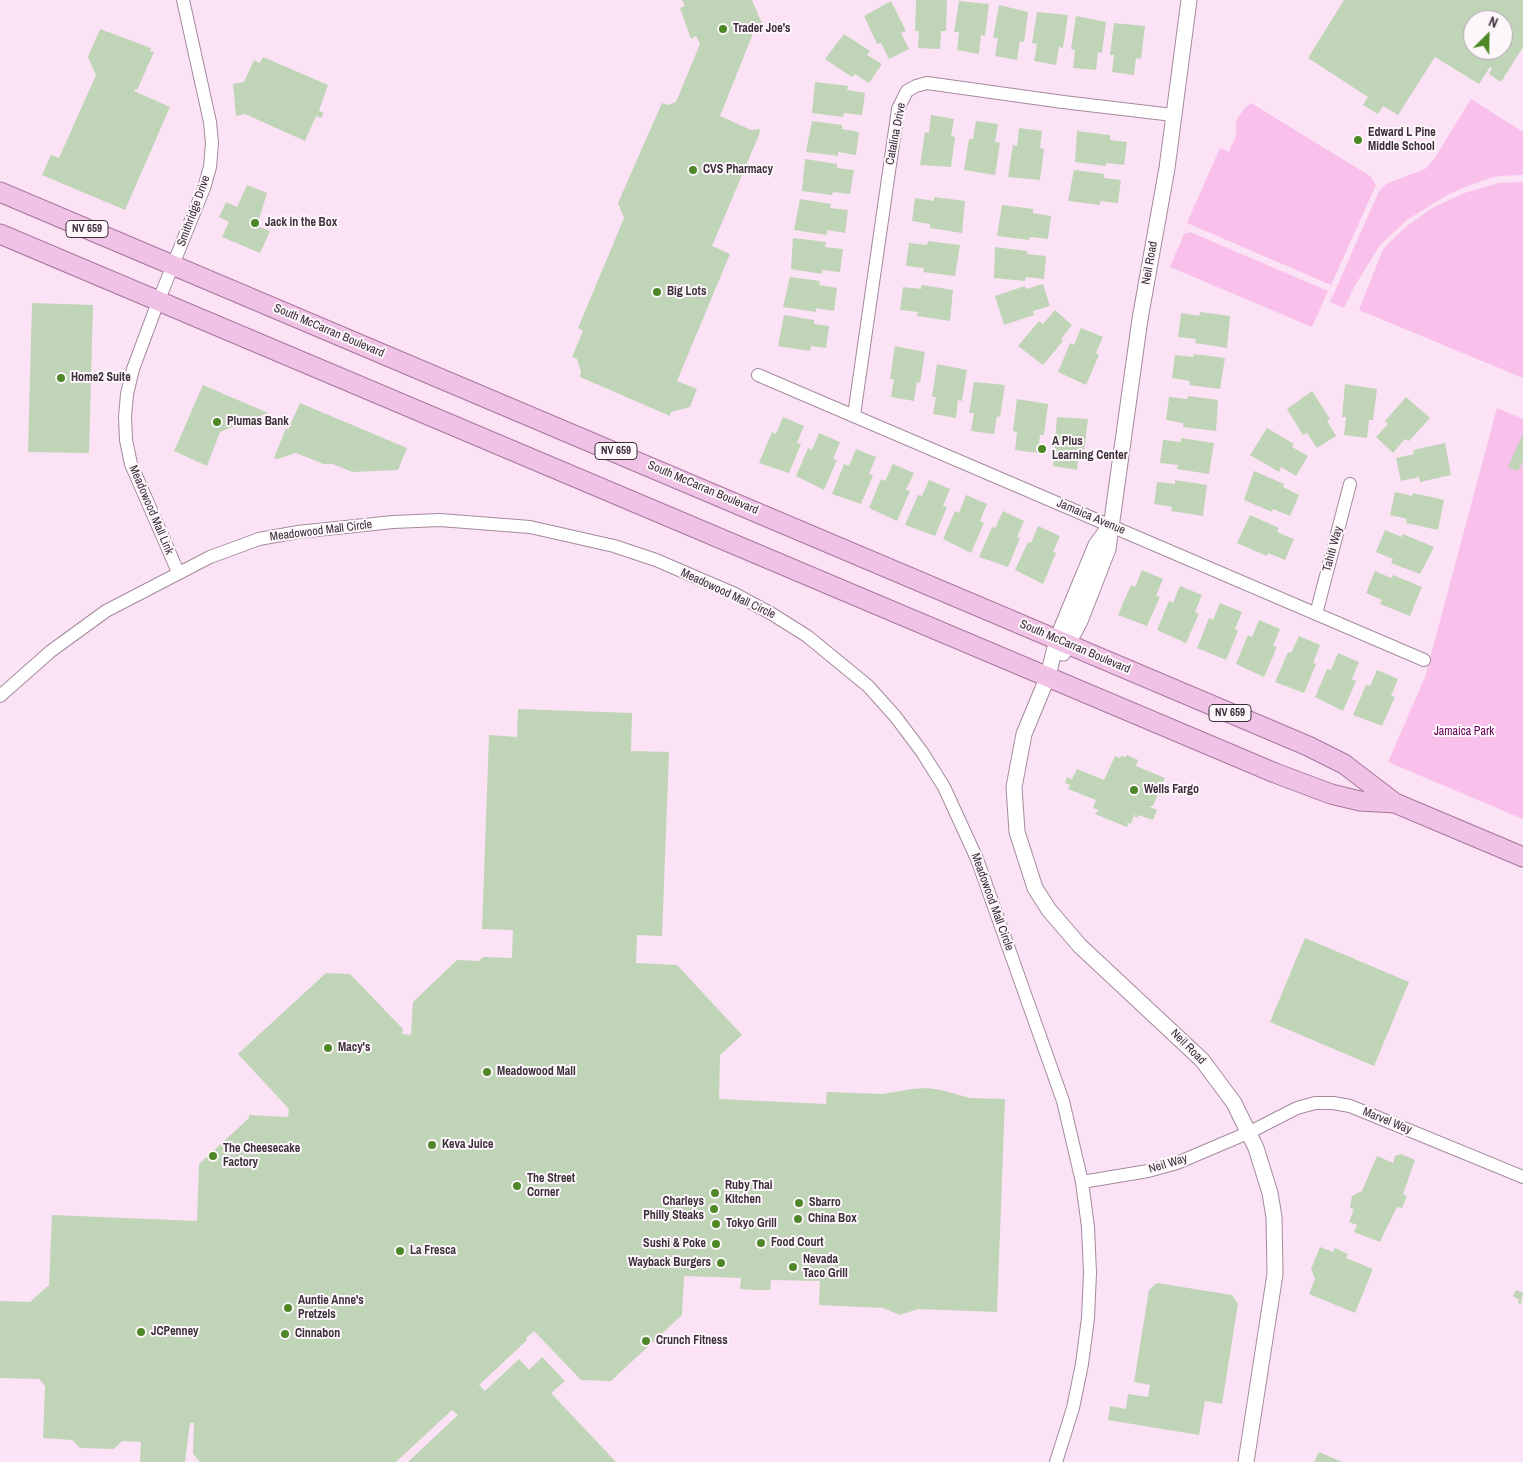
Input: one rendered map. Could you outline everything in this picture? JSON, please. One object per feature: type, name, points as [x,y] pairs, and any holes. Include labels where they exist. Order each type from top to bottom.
[{"type":"main road","name":"South McCarran Boulevard","points":[[0,192],[1308,746],[1344,764],[1395,802],[1523,857]]},
{"type":"main road","name":"South McCarran Boulevard","points":[[0,234],[1275,773],[1331,794],[1360,801],[1395,802]]},
{"type":"street","name":"Smithridge Drive","points":[[158,302],[204,188],[210,167],[212,143],[210,122],[183,0]]},
{"type":"street","name":"Neil Road","points":[[1189,0],[1162,201],[1140,319],[1106,559],[1063,642],[1024,734],[1017,759],[1014,787],[1017,832],[1036,888],[1049,910],[1069,934],[1202,1060],[1226,1090],[1250,1132],[1270,1193],[1276,1246],[1273,1301],[1246,1462]]},
{"type":"street","name":"Catalina Drive","points":[[854,416],[898,109],[907,91],[927,83],[1173,115]]},
{"type":"street","name":"Meadowood Mall Link","points":[[158,302],[133,369],[127,394],[126,440],[136,480],[178,572]]},
{"type":"street","name":"Jamaica Avenue","points":[[758,375],[1424,660]]},
{"type":"street","name":"Tahiti Way","points":[[1316,614],[1350,484]]},
{"type":"street","name":"Meadowood Mall Circle","points":[[0,696],[79,629],[128,598],[210,556],[249,543],[298,532],[393,522],[482,522],[530,527],[577,536],[656,560],[735,594],[807,636],[868,686],[895,716],[922,752],[944,787],[962,823],[1063,1101],[1082,1182],[1089,1246],[1088,1318],[1082,1364],[1073,1408],[1056,1462]]},
{"type":"street","name":"Marvel Way","points":[[1250,1132],[1297,1108],[1315,1103],[1333,1102],[1350,1106],[1523,1177]]},
{"type":"street","name":"Neil Way","points":[[1082,1182],[1148,1171],[1177,1163],[1250,1132]]},
{"type":"green space","points":[[1471,99],[1523,132],[1523,175],[1497,176],[1470,185],[1449,194],[1407,220],[1380,245],[1353,289],[1344,308],[1330,302],[1379,191],[1386,184],[1425,169],[1434,159]]},
{"type":"green space","points":[[1251,103],[1370,176],[1376,185],[1331,285],[1187,223],[1220,148],[1229,152],[1236,135],[1236,121],[1243,110]]},
{"type":"green space","points":[[1523,182],[1523,378],[1359,310],[1383,249],[1403,229],[1432,208],[1464,193],[1499,183]]},
{"type":"green space","points":[[1190,232],[1328,291],[1312,327],[1170,267],[1184,234]]},
{"type":"green space","name":"Jamaica Park","points":[[1497,408],[1523,419],[1523,819],[1388,762],[1425,677]]},
{"type":"building","points":[[682,0],[752,0],[764,28],[754,31],[720,116],[751,130],[760,129],[759,135],[712,246],[730,254],[677,381],[697,389],[690,407],[671,412],[670,416],[580,377],[581,372],[577,359],[572,357],[583,331],[578,328],[624,218],[618,203],[662,103],[668,105],[676,102],[700,44],[696,36],[691,39],[680,8],[685,6]]},
{"type":"building","points":[[916,0],[947,0],[946,31],[941,31],[940,49],[918,48],[919,31],[915,31]]},
{"type":"building","points":[[1344,0],[1523,0],[1523,47],[1501,82],[1489,74],[1492,68],[1490,67],[1479,84],[1435,57],[1398,115],[1383,106],[1378,114],[1363,105],[1368,97],[1308,58]]},
{"type":"building","points":[[891,1],[906,31],[901,33],[909,49],[889,59],[881,43],[877,44],[864,16]]},
{"type":"building","points":[[959,1],[989,4],[985,36],[981,35],[979,54],[957,50],[959,32],[954,32]]},
{"type":"building","points":[[999,5],[1028,12],[1024,42],[1020,41],[1017,60],[995,56],[998,38],[993,38]]},
{"type":"building","points":[[1037,12],[1068,15],[1063,48],[1059,47],[1056,65],[1034,61],[1037,44],[1032,43]]},
{"type":"building","points":[[1076,16],[1106,22],[1102,53],[1098,52],[1096,70],[1073,68],[1075,50],[1071,49]]},
{"type":"building","points":[[1114,23],[1145,26],[1141,59],[1136,58],[1134,75],[1112,72],[1114,55],[1110,55]]},
{"type":"building","points":[[100,29],[151,48],[150,51],[154,52],[137,90],[135,89],[134,91],[170,107],[125,210],[42,175],[51,155],[59,158],[96,75],[88,57]]},
{"type":"building","points":[[844,34],[870,51],[867,55],[882,64],[869,83],[855,74],[852,77],[825,59]]},
{"type":"building","points":[[263,57],[328,85],[319,111],[324,113],[321,118],[316,116],[305,141],[245,114],[236,116],[233,84],[244,82],[254,60],[260,63]]},
{"type":"building","points":[[815,82],[848,86],[847,90],[865,93],[862,115],[844,113],[843,117],[812,113]]},
{"type":"building","points":[[931,115],[954,119],[951,136],[955,137],[951,167],[920,165],[925,132],[929,133]]},
{"type":"building","points":[[812,121],[842,125],[842,129],[859,132],[856,155],[838,152],[838,156],[806,152]]},
{"type":"building","points":[[976,121],[998,124],[995,142],[1000,143],[995,175],[964,170],[969,139],[973,139]]},
{"type":"building","points":[[1019,128],[1042,131],[1040,148],[1044,149],[1040,180],[1008,177],[1013,145],[1017,146]]},
{"type":"building","points":[[1077,131],[1110,135],[1110,140],[1127,142],[1124,165],[1106,163],[1106,166],[1075,162]]},
{"type":"building","points":[[805,159],[837,164],[837,168],[854,170],[850,194],[833,192],[832,195],[802,191]]},
{"type":"building","points":[[1074,170],[1104,174],[1104,178],[1121,180],[1118,203],[1100,201],[1100,205],[1068,201]]},
{"type":"building","points":[[247,185],[267,193],[257,226],[270,231],[260,253],[222,237],[229,222],[219,217],[226,202],[237,207]]},
{"type":"building","points":[[934,197],[965,201],[962,233],[930,228],[930,224],[912,221],[915,198],[934,201]]},
{"type":"building","points":[[800,199],[831,204],[830,208],[848,210],[845,233],[827,230],[827,235],[794,230]]},
{"type":"building","points":[[1002,205],[1033,209],[1033,213],[1051,216],[1048,239],[1030,237],[1029,240],[997,236]]},
{"type":"building","points":[[793,238],[826,242],[825,247],[843,249],[840,272],[822,270],[822,274],[791,269]]},
{"type":"building","points":[[928,241],[960,245],[955,276],[923,272],[924,268],[906,266],[909,243],[927,245]]},
{"type":"building","points":[[995,247],[1027,251],[1027,254],[1046,256],[1044,279],[1026,277],[1025,281],[994,278]]},
{"type":"building","points":[[790,277],[820,281],[819,285],[837,288],[834,311],[816,308],[816,312],[783,307]]},
{"type":"building","points":[[1043,284],[1050,306],[1033,311],[1034,315],[1004,325],[995,296],[1025,286],[1026,289]]},
{"type":"building","points":[[922,285],[953,290],[950,321],[917,316],[918,312],[900,310],[903,287],[921,289]]},
{"type":"building","name":"Home2 Suite","points":[[32,303],[93,305],[89,453],[28,452]]},
{"type":"building","points":[[1055,310],[1072,325],[1061,339],[1063,341],[1043,365],[1018,346],[1039,321],[1043,324]]},
{"type":"building","points":[[1200,312],[1230,316],[1227,348],[1195,343],[1196,339],[1178,337],[1181,313],[1199,316]]},
{"type":"building","points":[[784,315],[814,320],[814,324],[829,326],[826,348],[811,346],[810,351],[778,346]]},
{"type":"building","points":[[1081,328],[1103,337],[1096,353],[1099,355],[1086,385],[1058,372],[1070,343],[1074,345]]},
{"type":"building","points":[[895,346],[925,352],[920,383],[917,382],[914,401],[891,397],[894,379],[890,379]]},
{"type":"building","points":[[1194,354],[1225,358],[1220,389],[1189,385],[1190,381],[1172,378],[1175,355],[1193,357]]},
{"type":"building","points":[[937,364],[967,370],[962,401],[958,400],[956,418],[933,414],[936,397],[932,397]]},
{"type":"building","points":[[974,382],[1005,385],[1000,417],[997,416],[994,434],[971,431],[974,413],[969,413]]},
{"type":"building","points":[[1345,384],[1377,389],[1373,420],[1369,420],[1367,438],[1344,435],[1346,417],[1342,417]]},
{"type":"building","name":"Plumas Bank","points":[[203,385],[268,413],[220,432],[207,466],[174,451]]},
{"type":"building","points":[[1312,391],[1330,419],[1327,421],[1336,436],[1317,448],[1307,433],[1303,435],[1287,409]]},
{"type":"building","points":[[1188,396],[1218,400],[1216,431],[1183,427],[1183,423],[1166,420],[1169,397],[1187,399]]},
{"type":"building","points":[[1406,397],[1430,418],[1409,441],[1405,439],[1393,453],[1376,437],[1388,424],[1385,421]]},
{"type":"building","points":[[1017,399],[1048,404],[1044,435],[1040,435],[1038,453],[1015,450],[1017,432],[1013,431]]},
{"type":"building","points":[[300,403],[407,448],[398,470],[352,472],[296,453],[277,459],[274,458],[286,428],[288,430]]},
{"type":"building","points":[[783,417],[804,426],[797,443],[801,444],[789,473],[759,463],[772,432],[776,434]]},
{"type":"building","points":[[1057,417],[1088,419],[1084,451],[1079,452],[1077,470],[1053,466]]},
{"type":"building","points":[[1267,428],[1294,444],[1292,447],[1308,456],[1296,476],[1281,467],[1279,472],[1250,455]]},
{"type":"building","points":[[819,433],[840,442],[833,459],[837,460],[824,490],[796,476],[808,448],[812,450]]},
{"type":"building","points":[[1523,434],[1523,461],[1518,471],[1508,467]]},
{"type":"building","points":[[1181,438],[1214,443],[1209,474],[1177,469],[1178,465],[1160,463],[1163,440],[1181,442]]},
{"type":"building","points":[[1445,443],[1451,475],[1420,482],[1419,477],[1401,481],[1396,458],[1414,454],[1413,450]]},
{"type":"building","points":[[856,449],[876,457],[869,474],[873,475],[861,504],[832,494],[844,464],[849,466]]},
{"type":"building","points":[[893,464],[914,473],[906,490],[910,491],[897,521],[869,508],[881,479],[885,481]]},
{"type":"building","points":[[1254,471],[1284,484],[1283,487],[1299,495],[1290,516],[1273,509],[1272,512],[1244,500]]},
{"type":"building","points":[[929,480],[950,489],[943,506],[947,507],[935,536],[905,525],[918,495],[922,496]]},
{"type":"building","points":[[1175,480],[1207,485],[1203,516],[1171,511],[1172,507],[1154,504],[1157,482],[1175,484]]},
{"type":"building","points":[[1395,492],[1412,496],[1413,493],[1444,500],[1438,530],[1406,523],[1407,519],[1390,515]]},
{"type":"building","points":[[966,495],[987,504],[980,521],[984,523],[971,553],[943,539],[955,511],[959,513]]},
{"type":"building","points":[[1003,511],[1024,521],[1017,537],[1020,538],[1008,567],[979,557],[992,527],[995,528]]},
{"type":"building","points":[[1250,515],[1279,528],[1277,532],[1294,539],[1285,560],[1268,553],[1267,556],[1237,543]]},
{"type":"building","points":[[1038,526],[1060,536],[1053,552],[1056,553],[1043,584],[1015,570],[1028,542],[1031,543]]},
{"type":"building","points":[[1385,530],[1402,537],[1403,534],[1434,547],[1420,574],[1391,563],[1393,559],[1376,552]]},
{"type":"building","points":[[1142,570],[1163,579],[1156,596],[1160,597],[1147,626],[1118,615],[1131,585],[1135,587]]},
{"type":"building","points":[[1375,571],[1391,578],[1393,575],[1422,587],[1410,616],[1380,604],[1382,600],[1366,593]]},
{"type":"building","points":[[1180,586],[1202,595],[1195,612],[1199,614],[1186,643],[1157,630],[1169,601],[1173,603]]},
{"type":"building","points":[[1220,603],[1242,612],[1235,629],[1238,631],[1226,660],[1197,648],[1209,618],[1213,620]]},
{"type":"building","points":[[1259,620],[1280,629],[1273,646],[1277,647],[1264,677],[1236,664],[1248,635],[1252,637]]},
{"type":"building","points":[[1299,636],[1320,645],[1313,663],[1316,664],[1304,693],[1275,682],[1288,652],[1291,653]]},
{"type":"building","points":[[1338,653],[1359,662],[1352,679],[1356,681],[1343,711],[1315,697],[1327,669],[1331,670]]},
{"type":"building","points":[[1377,670],[1398,679],[1391,696],[1395,697],[1382,726],[1353,715],[1366,685],[1370,686]]},
{"type":"building","name":"Meadowood Mall","points":[[518,709],[632,713],[631,751],[669,752],[662,936],[637,935],[636,963],[677,965],[742,1035],[720,1055],[719,1099],[826,1104],[827,1092],[883,1094],[927,1088],[970,1098],[1005,1099],[997,1312],[918,1309],[900,1315],[883,1308],[819,1305],[820,1281],[771,1280],[770,1290],[755,1290],[740,1289],[741,1278],[684,1276],[682,1315],[611,1381],[581,1380],[534,1331],[526,1338],[527,1340],[479,1385],[485,1391],[519,1359],[529,1370],[542,1357],[565,1381],[551,1393],[616,1462],[408,1462],[458,1415],[452,1410],[396,1462],[200,1462],[193,1454],[194,1423],[190,1423],[185,1462],[140,1462],[141,1442],[122,1441],[114,1449],[80,1448],[72,1440],[43,1438],[45,1386],[39,1379],[0,1378],[0,1301],[30,1302],[49,1285],[52,1215],[197,1221],[199,1164],[249,1118],[249,1115],[288,1117],[289,1109],[238,1054],[326,973],[350,974],[403,1029],[402,1034],[411,1035],[413,1002],[457,960],[479,961],[483,957],[512,958],[513,930],[482,929],[489,735],[517,737]]},
{"type":"building","points":[[1127,755],[1138,760],[1136,766],[1165,778],[1153,806],[1148,806],[1157,810],[1153,820],[1138,815],[1138,818],[1135,817],[1135,813],[1131,824],[1126,822],[1128,824],[1127,827],[1095,814],[1099,810],[1093,808],[1096,800],[1068,789],[1070,785],[1065,783],[1067,777],[1072,779],[1077,769],[1104,780],[1115,756],[1120,758]]},
{"type":"building","points":[[1305,938],[1409,982],[1374,1066],[1270,1022]]},
{"type":"building","points":[[1401,1154],[1415,1160],[1403,1194],[1407,1196],[1402,1208],[1397,1207],[1380,1242],[1354,1232],[1357,1225],[1349,1222],[1354,1209],[1350,1208],[1352,1196],[1362,1191],[1377,1156],[1393,1163],[1395,1156]]},
{"type":"building","points":[[1320,1247],[1333,1252],[1335,1248],[1348,1254],[1346,1258],[1373,1269],[1355,1313],[1309,1294],[1315,1279],[1311,1269]]},
{"type":"building","points":[[1157,1283],[1232,1295],[1238,1304],[1222,1404],[1205,1401],[1199,1435],[1108,1420],[1110,1406],[1126,1409],[1128,1394],[1148,1397],[1150,1385],[1134,1382],[1149,1290]]},
{"type":"building","points":[[1516,1290],[1523,1293],[1521,1304],[1513,1296]]},
{"type":"building","points":[[1319,1452],[1342,1462],[1314,1462]]},
{"type":"place","name":"Trader Joe's","points":[[723,29]]},
{"type":"place","name":"Edward L Pine Middle School","points":[[1358,140]]},
{"type":"place","name":"CVS Pharmacy","points":[[693,170]]},
{"type":"place","name":"Jack in the Box","points":[[255,223]]},
{"type":"place","name":"Big Lots","points":[[657,292]]},
{"type":"place","name":"Home2 Suite","points":[[61,378]]},
{"type":"place","name":"Plumas Bank","points":[[217,422]]},
{"type":"place","name":"A Plus Learning Center","points":[[1042,449]]},
{"type":"place","name":"Wells Fargo","points":[[1134,790]]},
{"type":"place","name":"Macy's","points":[[328,1048]]},
{"type":"place","name":"Meadowood Mall","points":[[487,1072]]},
{"type":"place","name":"Keva Juice","points":[[432,1145]]},
{"type":"place","name":"The Cheesecake Factory","points":[[213,1156]]},
{"type":"place","name":"The Street Corner","points":[[517,1186]]},
{"type":"place","name":"Ruby Thai Kitchen","points":[[715,1193]]},
{"type":"place","name":"Sbarro","points":[[799,1203]]},
{"type":"place","name":"Charleys Philly Steaks","points":[[714,1209]]},
{"type":"place","name":"China Box","points":[[798,1219]]},
{"type":"place","name":"Tokyo Grill","points":[[716,1224]]},
{"type":"place","name":"Food Court","points":[[761,1243]]},
{"type":"place","name":"Sushi & Poke","points":[[716,1244]]},
{"type":"place","name":"La Fresca","points":[[400,1251]]},
{"type":"place","name":"Wayback Burgers","points":[[721,1263]]},
{"type":"place","name":"Nevada Taco Grill","points":[[793,1267]]},
{"type":"place","name":"Auntie Anne's Pretzels","points":[[288,1308]]},
{"type":"place","name":"JCPenney","points":[[141,1332]]},
{"type":"place","name":"Cinnabon","points":[[285,1334]]},
{"type":"place","name":"Crunch Fitness","points":[[646,1341]]}]
